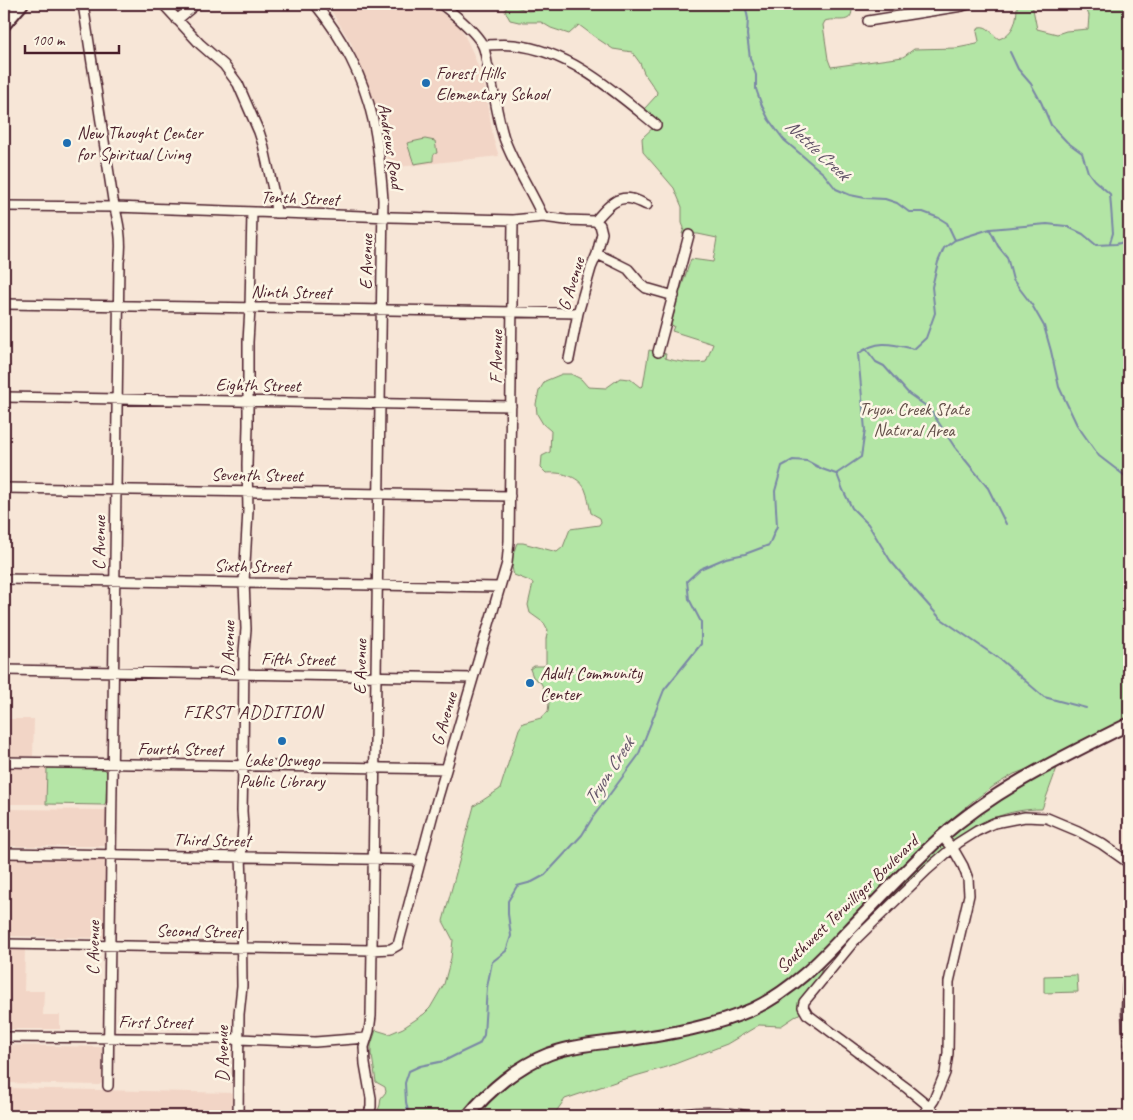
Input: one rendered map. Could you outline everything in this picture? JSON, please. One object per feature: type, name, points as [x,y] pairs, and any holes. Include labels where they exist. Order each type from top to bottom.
[{"type":"main road","points":[[4,25],[22,4]]},
{"type":"main road","name":"Southwest Terwilliger Boulevard","points":[[468,1116],[498,1086],[531,1063],[549,1054],[576,1047],[700,1028],[731,1018],[766,1002],[794,984],[813,968],[914,862],[976,808],[1015,784],[1129,724]]},
{"type":"street","name":"C Avenue","points":[[83,4],[121,244],[119,262],[108,1086]]},
{"type":"street","points":[[164,4],[200,44],[224,66],[238,84],[263,144],[274,194],[276,213]]},
{"type":"street","points":[[177,20],[196,4]]},
{"type":"street","name":"Andrews Road","points":[[315,4],[344,47],[369,102],[379,150],[383,217]]},
{"type":"street","points":[[441,4],[457,16],[483,45],[505,140],[543,217]]},
{"type":"street","points":[[868,21],[917,8],[962,6],[968,4]]},
{"type":"street","points":[[483,45],[513,44],[557,56],[595,77],[656,125]]},
{"type":"street","points":[[595,221],[617,200],[632,198],[647,205]]},
{"type":"street","name":"Tenth Street","points":[[4,206],[115,207],[514,220],[543,217],[595,221]]},
{"type":"street","name":"D Avenue","points":[[238,1116],[239,1014],[242,986],[241,856],[246,629],[244,582],[252,212]]},
{"type":"street","name":"E Avenue","points":[[368,1116],[371,1102],[364,1052],[371,1016],[383,217]]},
{"type":"street","name":"F Avenue","points":[[510,496],[514,220]]},
{"type":"street","name":"G Avenue","points":[[569,359],[578,313],[597,254],[602,230],[595,221]]},
{"type":"street","points":[[658,352],[689,235]]},
{"type":"street","points":[[597,254],[628,270],[646,288],[674,296]]},
{"type":"street","name":"Ninth Street","points":[[4,304],[578,313]]},
{"type":"street","name":"Eighth Street","points":[[4,398],[512,406]]},
{"type":"street","name":"Seventh Street","points":[[4,488],[510,496]]},
{"type":"street","name":"G Avenue","points":[[394,948],[399,944],[420,860],[505,571],[508,556],[510,496]]},
{"type":"street","name":"Sixth Street","points":[[4,579],[500,587]]},
{"type":"street","name":"Fifth Street","points":[[4,670],[473,678]]},
{"type":"street","name":"Fourth Street","points":[[4,762],[446,769]]},
{"type":"street","points":[[937,1116],[908,1089],[807,1014],[803,1007],[804,1002],[855,940],[927,870],[952,848],[977,830],[994,823],[1025,817],[1047,818],[1102,844],[1129,863]]},
{"type":"street","points":[[923,1116],[930,1108],[946,1067],[949,982],[970,895],[966,873],[960,859],[942,836]]},
{"type":"street","name":"Third Street","points":[[4,853],[420,860]]},
{"type":"street","name":"Second Street","points":[[4,944],[372,950],[389,950],[394,948]]},
{"type":"street","points":[[1129,970],[1127,1000],[1129,1049]]},
{"type":"street","name":"First Street","points":[[4,1037],[315,1042],[366,1038]]},
{"type":"street","points":[[668,1116],[708,1112],[749,1116]]},
{"type":"shaded area","name":"Forest Hills Elementary School","points":[[327,4],[428,4],[461,28],[482,77],[493,138],[499,156],[389,168],[382,127],[370,90],[351,43]]},
{"type":"shaded area","points":[[4,677],[6,677],[5,719],[34,719],[33,756],[4,756]]},
{"type":"shaded area","points":[[4,767],[47,768],[46,804],[4,804]]},
{"type":"shaded area","points":[[4,809],[108,810],[107,846],[4,846]]},
{"type":"shaded area","points":[[4,859],[106,859],[108,862],[106,937],[4,936]]},
{"type":"shaded area","points":[[4,949],[25,949],[24,991],[44,991],[43,1015],[60,1015],[60,1029],[4,1029]]},
{"type":"shaded area","points":[[4,1045],[100,1047],[102,1049],[102,1083],[99,1085],[4,1083]]},
{"type":"shaded area","points":[[4,1088],[236,1093],[235,1116],[4,1116]]},
{"type":"green space","name":"Tryon Creek State Natural Area","points":[[540,4],[843,4],[852,9],[849,17],[843,20],[825,21],[823,25],[831,67],[903,57],[914,49],[957,48],[977,44],[979,41],[977,32],[979,27],[985,27],[999,39],[1012,29],[1017,4],[1032,4],[1037,29],[1057,34],[1066,31],[1088,29],[1089,15],[1083,4],[1129,4],[1129,719],[1014,774],[973,801],[937,831],[811,964],[770,994],[720,1016],[695,1023],[571,1043],[536,1057],[465,1116],[376,1116],[381,1098],[386,1092],[385,1087],[376,1082],[371,1056],[371,1045],[376,1030],[389,1034],[403,1028],[424,1014],[430,1008],[444,984],[451,958],[453,940],[443,921],[474,806],[500,789],[519,729],[523,723],[541,718],[548,712],[549,703],[547,695],[541,683],[533,677],[530,669],[534,666],[546,665],[548,630],[544,623],[530,613],[528,605],[533,583],[514,575],[512,559],[517,543],[557,552],[563,547],[570,529],[599,525],[601,522],[600,518],[591,513],[585,489],[578,480],[568,475],[546,473],[541,468],[542,456],[550,452],[551,431],[543,424],[537,414],[536,404],[539,391],[545,381],[562,374],[571,374],[581,379],[588,387],[606,388],[620,378],[630,379],[640,387],[643,386],[649,350],[666,354],[665,358],[701,363],[706,362],[713,344],[672,331],[674,326],[671,325],[691,259],[713,262],[717,238],[698,234],[682,234],[684,228],[682,223],[682,207],[674,188],[643,152],[642,138],[657,124],[645,108],[656,96],[657,92],[632,52],[613,49],[579,25],[569,34],[551,28],[541,22],[510,20],[505,11],[507,6],[512,5],[528,11],[537,10]]},
{"type":"green space","points":[[425,139],[435,141],[437,153],[433,156],[433,161],[414,164],[407,143]]},
{"type":"green space","points":[[1058,765],[1042,809],[1006,814],[985,822],[954,842],[950,838],[949,835],[975,813]]},
{"type":"green space","points":[[47,768],[104,769],[107,772],[106,802],[104,805],[46,804]]},
{"type":"green space","points":[[940,843],[948,848],[835,960],[830,956]]},
{"type":"green space","points":[[825,962],[805,1010],[781,1026],[759,1025],[727,1044],[667,1067],[565,1099],[553,1116],[475,1116],[497,1094],[535,1065],[570,1052],[724,1025]]},
{"type":"green space","points":[[1077,975],[1078,992],[1044,993],[1044,976]]},
{"type":"waterway","name":"Nettle Creek","points":[[745,4],[748,19],[747,35],[750,58],[756,75],[756,89],[769,120],[784,140],[824,174],[836,189],[850,195],[885,199],[897,203],[909,212],[923,212],[939,218],[947,223],[955,240]]},
{"type":"waterway","points":[[1010,52],[1018,69],[1031,84],[1051,125],[1067,142],[1082,153],[1088,172],[1110,194],[1113,233],[1110,243]]},
{"type":"waterway","name":"Tryon Creek","points":[[409,1116],[405,1083],[409,1071],[420,1066],[444,1061],[479,1044],[484,1035],[487,987],[492,962],[506,951],[511,936],[508,901],[517,886],[532,882],[545,875],[582,835],[638,756],[664,690],[701,644],[701,622],[689,599],[687,581],[700,569],[726,558],[745,554],[769,545],[777,526],[775,491],[782,466],[793,460],[807,461],[836,474],[861,457],[865,430],[858,354],[872,346],[885,344],[914,349],[926,338],[935,313],[932,287],[938,262],[944,248],[955,240],[990,229],[1047,224],[1066,226],[1083,234],[1096,245],[1129,241]]},
{"type":"waterway","points":[[990,230],[998,246],[1007,257],[1013,280],[1032,305],[1044,326],[1059,387],[1077,425],[1099,456],[1129,479]]},
{"type":"waterway","points":[[866,349],[876,362],[884,366],[909,394],[929,408],[954,446],[988,488],[1006,524]]},
{"type":"waterway","points":[[837,474],[852,508],[868,524],[890,560],[940,618],[1001,660],[1044,697],[1086,708]]},
{"type":"place","name":"Forest Hills Elementary School","points":[[426,83]]},
{"type":"place","name":"New Thought Center for Spiritual Living","points":[[67,143]]},
{"type":"place","name":"Adult Community Center","points":[[530,683]]},
{"type":"place","name":"Lake Oswego Public Library","points":[[282,741]]},
{"type":"district","name":"FIRST ADDITION","points":[[253,711]]}]
